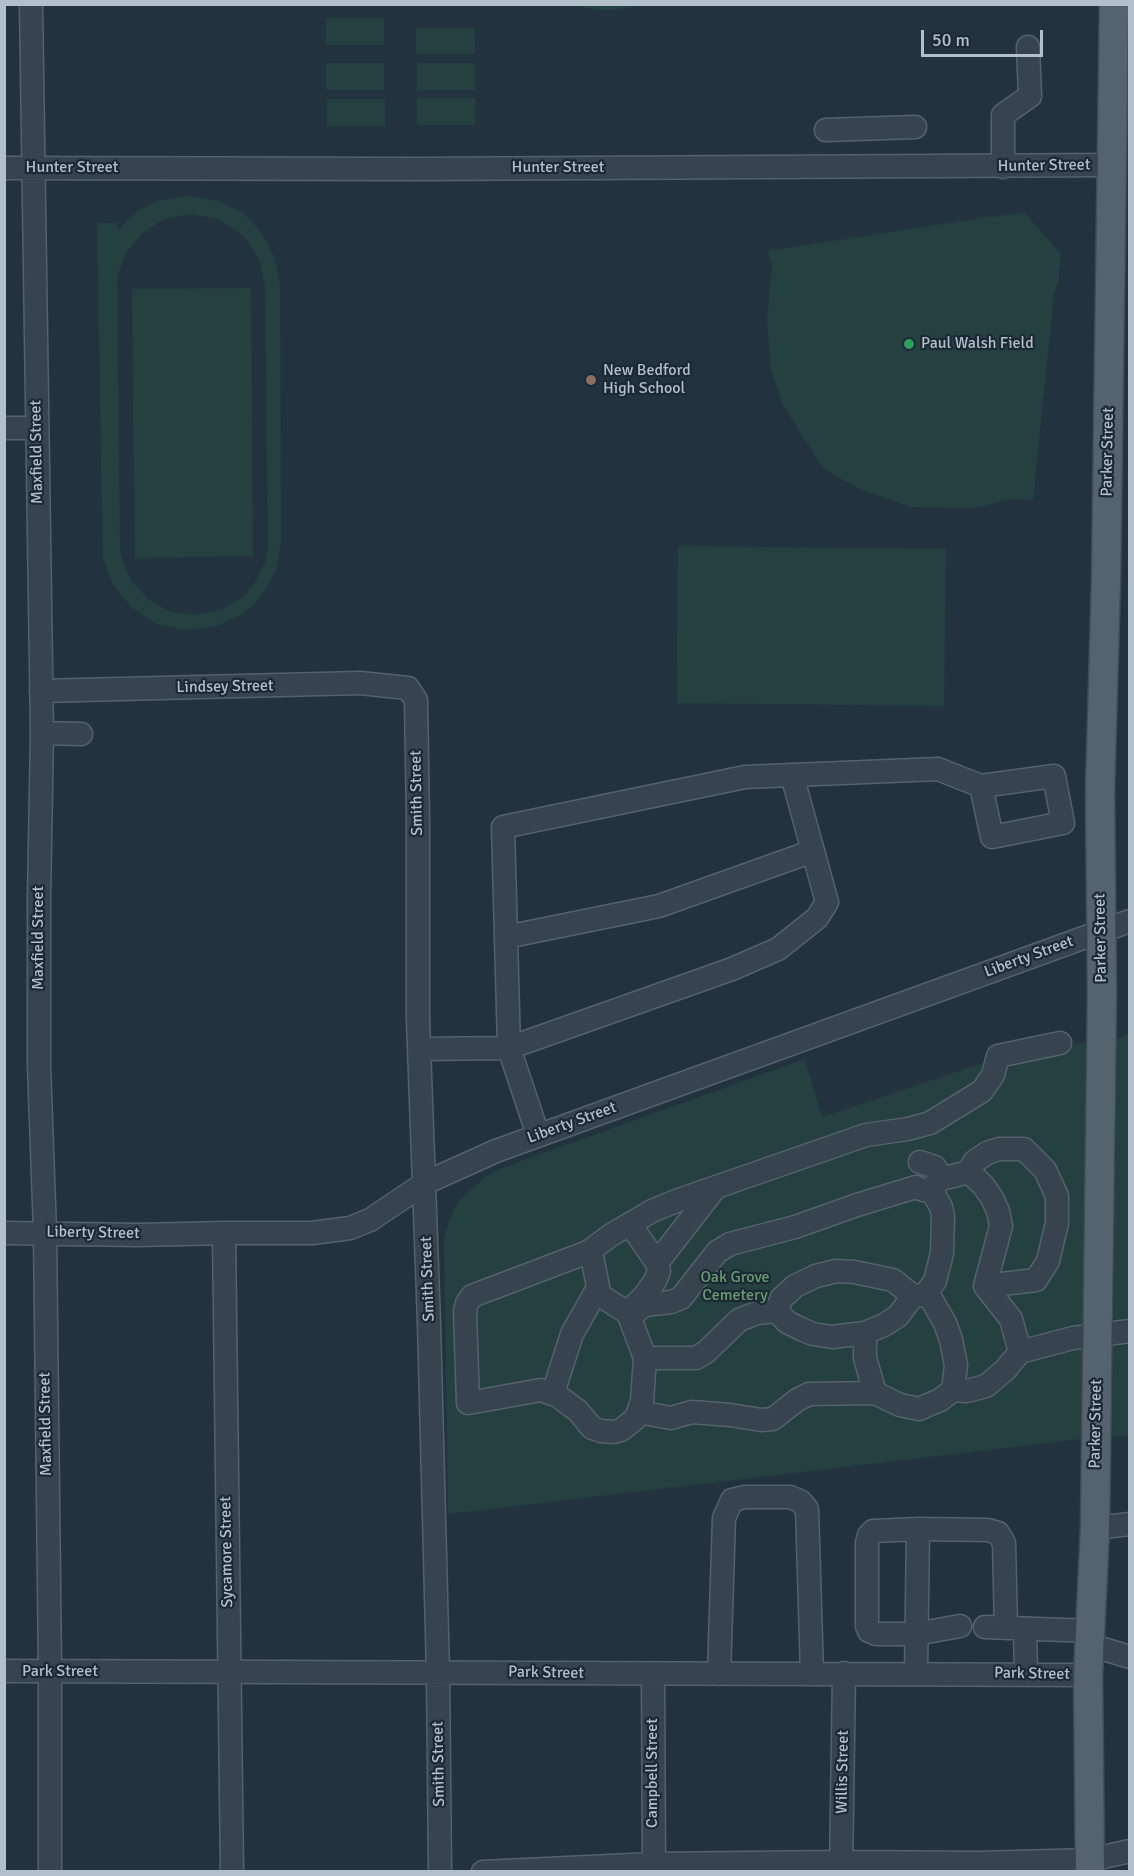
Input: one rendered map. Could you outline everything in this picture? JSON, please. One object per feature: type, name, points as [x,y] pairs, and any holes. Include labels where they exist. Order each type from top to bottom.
[{"type":"main road","name":"Parker Street","points":[[1090,1866],[1088,1675],[1095,1528],[1102,1001],[1100,791],[1107,551],[1120,279],[1112,165],[1114,4]]},
{"type":"street","name":"Maxfield Street","points":[[31,4],[42,733],[39,1041],[45,1232],[50,1872]]},
{"type":"street","points":[[1003,167],[1003,115],[1030,96],[1028,47]]},
{"type":"street","points":[[826,130],[915,127]]},
{"type":"street","points":[[850,129],[850,166]]},
{"type":"street","name":"Hunter Street","points":[[4,168],[429,169],[1112,165]]},
{"type":"street","points":[[4,428],[37,428]]},
{"type":"street","name":"Lindsey Street","points":[[41,691],[360,683],[408,688]]},
{"type":"street","name":"Smith Street","points":[[408,688],[416,700],[419,1049],[425,1183],[438,1672],[440,1872]]},
{"type":"street","points":[[42,733],[81,734]]},
{"type":"street","points":[[538,1135],[509,1048],[503,827],[745,777],[938,769],[981,786]]},
{"type":"street","points":[[419,1049],[509,1048],[732,969],[778,948],[817,918],[827,902],[792,775]]},
{"type":"street","points":[[506,937],[659,906],[813,851]]},
{"type":"street","name":"Liberty Street","points":[[4,1233],[139,1235],[312,1233],[350,1228],[369,1220],[425,1183],[472,1161],[538,1135],[1130,921]]},
{"type":"street","points":[[591,1251],[601,1296],[629,1314],[645,1358],[644,1390],[639,1412],[631,1422],[621,1430],[614,1432],[592,1428],[573,1407],[552,1393],[535,1390],[468,1403],[466,1307],[472,1296],[480,1291],[591,1251],[611,1235],[652,1211],[866,1135],[908,1130],[930,1123],[982,1091],[993,1075],[998,1056],[1060,1043]]},
{"type":"street","points":[[629,1314],[645,1305],[671,1302],[681,1298],[717,1252],[730,1244],[795,1227],[916,1186],[923,1190],[969,1172],[974,1162],[999,1149],[1024,1149],[1045,1170],[1057,1196],[1058,1212],[1048,1261],[1036,1280],[985,1286]]},
{"type":"street","points":[[645,1358],[696,1358],[706,1352],[739,1320],[757,1313],[777,1311],[794,1326],[813,1334],[841,1337],[865,1333],[898,1316],[934,1281],[942,1253],[944,1227],[935,1184],[935,1167],[920,1162]]},
{"type":"street","points":[[969,1172],[993,1198],[1001,1226],[985,1286]]},
{"type":"street","points":[[657,1263],[715,1188]]},
{"type":"street","points":[[629,1314],[655,1281],[659,1271],[657,1263],[630,1224]]},
{"type":"street","name":"Sycamore Street","points":[[224,1233],[232,1872]]},
{"type":"street","points":[[777,1311],[781,1299],[795,1286],[816,1276],[836,1271],[854,1272],[893,1280],[933,1300],[949,1331],[956,1365],[953,1390]]},
{"type":"street","points":[[985,1286],[1011,1319],[1020,1352]]},
{"type":"street","points":[[552,1393],[572,1334],[598,1288]]},
{"type":"street","points":[[639,1412],[671,1418],[692,1412],[761,1420],[772,1419],[809,1394],[875,1394],[900,1405],[919,1409],[940,1400],[953,1390],[967,1391],[986,1386],[1005,1370],[1020,1352],[1073,1338],[1130,1331]]},
{"type":"street","points":[[865,1333],[865,1358],[875,1394]]},
{"type":"street","points":[[719,1674],[724,1518],[732,1500],[745,1497],[790,1497],[800,1501],[807,1509],[812,1673]]},
{"type":"street","points":[[1095,1528],[1130,1524]]},
{"type":"street","points":[[916,1673],[918,1529]]},
{"type":"street","points":[[960,1626],[916,1634],[876,1634],[869,1630],[867,1626],[868,1535],[873,1532],[918,1529],[988,1530],[998,1533],[1004,1543],[1005,1628],[1026,1674]]},
{"type":"street","points":[[1005,1628],[1090,1638],[1130,1657]]},
{"type":"street","name":"Park Street","points":[[4,1671],[1088,1675]]},
{"type":"street","name":"Willis Street","points":[[841,1867],[844,1673]]},
{"type":"street","name":"Campbell Street","points":[[653,1674],[653,1868]]},
{"type":"street","points":[[483,1872],[980,1863],[1090,1866],[1130,1851]]},
{"type":"green space","points":[[640,4],[614,10],[598,10],[570,5]]},
{"type":"green space","points":[[326,18],[384,18],[384,45],[326,45]]},
{"type":"green space","points":[[416,28],[474,28],[475,54],[416,54]]},
{"type":"green space","points":[[326,63],[384,63],[384,90],[326,90]]},
{"type":"green space","points":[[417,63],[475,63],[475,90],[417,90]]},
{"type":"green space","points":[[417,98],[475,98],[475,125],[417,125]]},
{"type":"green space","points":[[327,99],[385,99],[385,126],[327,126]]},
{"type":"green space","points":[[190,196],[218,201],[243,213],[262,233],[275,258],[280,286],[281,541],[276,570],[262,595],[241,615],[214,627],[185,630],[157,624],[132,608],[113,585],[103,558],[97,223],[117,223],[117,231],[137,212],[162,200]],"holes":[[[189,214],[214,218],[237,230],[246,239],[260,261],[265,286],[268,546],[266,560],[254,584],[245,595],[222,610],[196,615],[171,612],[148,599],[131,580],[121,556],[117,277],[126,253],[142,233],[164,219]]]},
{"type":"green space","name":"Paul Walsh Field","points":[[1025,213],[1061,254],[1058,283],[1054,294],[1033,500],[1011,499],[976,508],[910,507],[857,488],[823,468],[782,404],[771,368],[767,321],[772,264],[768,251]]},
{"type":"green space","points":[[251,288],[253,556],[135,558],[132,289]]},
{"type":"green space","points":[[678,546],[946,549],[944,706],[677,703]]},
{"type":"green space","points":[[1129,1034],[1130,1435],[1112,1437],[1117,1039]]},
{"type":"green space","name":"Oak Grove Cemetery","points":[[1086,1042],[1081,1439],[448,1514],[444,1237],[460,1199],[488,1175],[805,1059],[822,1117],[980,1064]]},
{"type":"place","name":"Paul Walsh Field","points":[[909,344]]},
{"type":"place","name":"New Bedford High School","points":[[591,380]]}]
